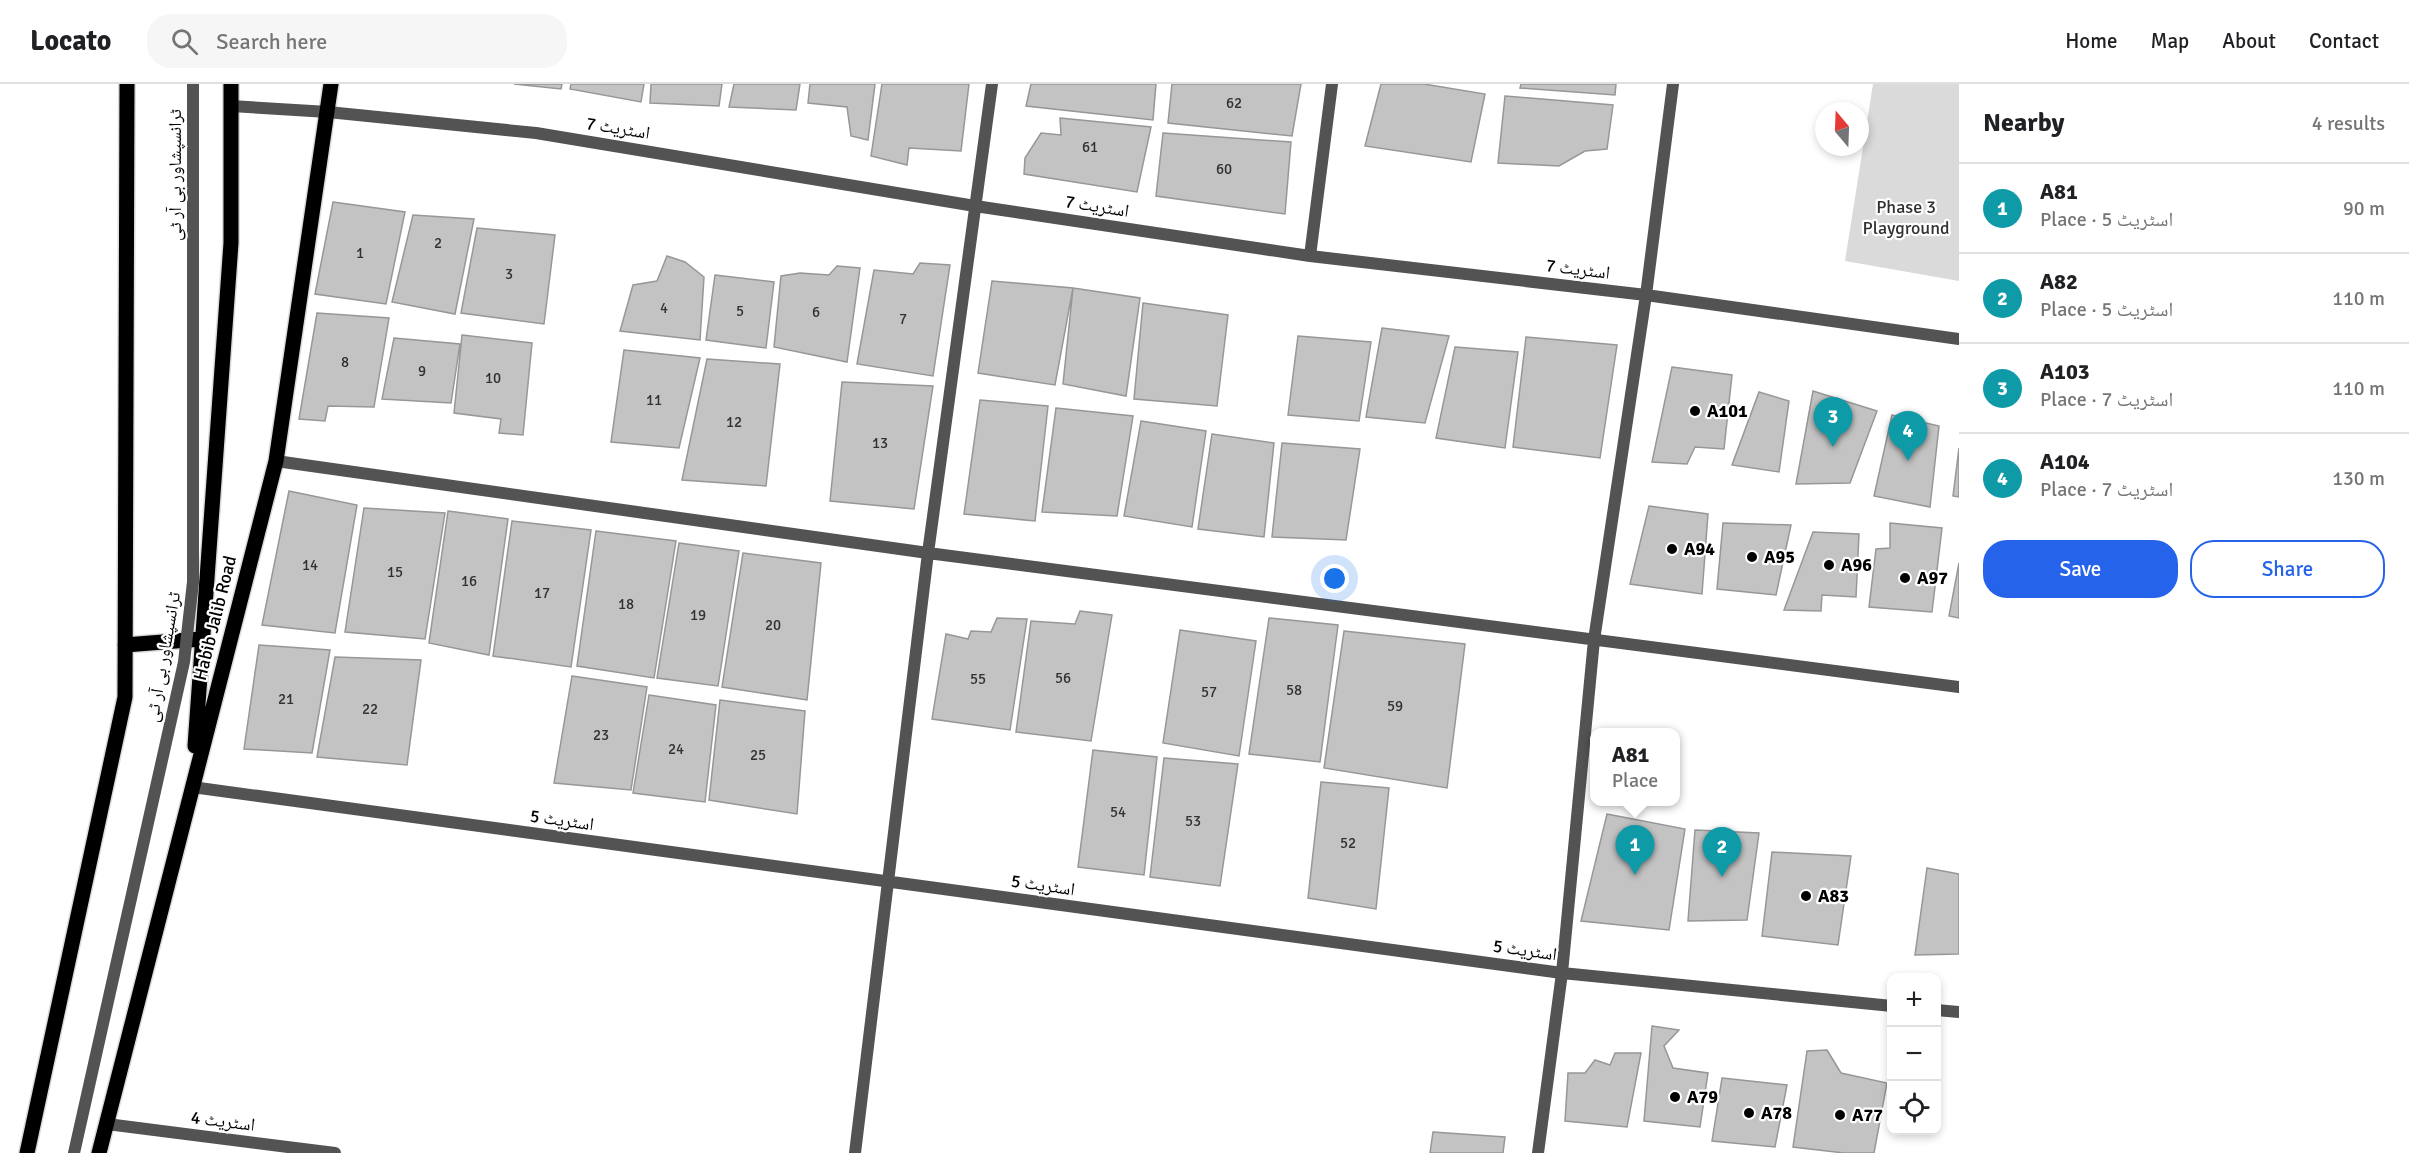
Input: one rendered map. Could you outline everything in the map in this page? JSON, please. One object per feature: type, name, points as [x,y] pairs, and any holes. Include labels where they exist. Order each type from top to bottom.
[{"type":"main road","points":[[27,1153],[125,697],[127,84]]},
{"type":"main road","points":[[192,787],[231,243],[231,84]]},
{"type":"main road","name":"Habib Jalib Road","points":[[99,1153],[276,461],[331,84]]},
{"type":"main road","points":[[125,645],[204,639]]},
{"type":"street","name":"ٹرانسپشاور بی آر ٹی","points":[[74,1153],[181,674],[189,627],[193,582],[193,84]]},
{"type":"street","points":[[855,1153],[928,553],[992,84]]},
{"type":"street","points":[[1310,256],[1332,84]]},
{"type":"street","points":[[1538,1153],[1562,973],[1594,640],[1646,295],[1673,84]]},
{"type":"street","name":"اسٹریٹ 7","points":[[231,106],[328,112],[536,133],[975,206],[1310,256],[1646,295],[1959,339]]},
{"type":"street","points":[[276,461],[928,553],[1959,687]]},
{"type":"street","name":"اسٹریٹ 5","points":[[192,787],[1562,973],[1887,1006]]},
{"type":"street","points":[[1941,1010],[1959,1012]]},
{"type":"street","name":"اسٹریٹ 4","points":[[107,1124],[335,1153]]},
{"type":"green space","name":"Phase 3 Playground","points":[[1873,84],[1959,84],[1959,281],[1845,261],[1862,156],[1869,156],[1869,109]]},
{"type":"building","points":[[514,84],[562,84],[561,89]]},
{"type":"building","points":[[571,84],[644,84],[641,102],[570,89]]},
{"type":"building","points":[[651,84],[722,84],[719,106],[650,103]]},
{"type":"building","points":[[734,84],[800,84],[796,110],[729,107]]},
{"type":"building","points":[[810,84],[875,84],[868,140],[851,136],[847,107],[808,103]]},
{"type":"building","points":[[882,84],[969,84],[961,151],[909,148],[907,165],[871,156]]},
{"type":"building","points":[[1031,84],[1156,84],[1153,120],[1026,106]]},
{"type":"building","points":[[1172,84],[1301,84],[1292,136],[1168,123]]},
{"type":"building","points":[[1381,84],[1424,84],[1485,94],[1471,162],[1365,146]]},
{"type":"building","points":[[1521,84],[1616,84],[1615,95],[1520,88]]},
{"type":"building","points":[[1505,96],[1613,105],[1607,149],[1585,151],[1559,166],[1498,163]]},
{"type":"building","points":[[1060,118],[1151,127],[1137,192],[1024,174],[1025,158],[1041,133],[1061,135]]},
{"type":"building","points":[[1163,133],[1291,142],[1285,214],[1156,196]]},
{"type":"building","points":[[333,202],[405,212],[386,304],[315,294]]},
{"type":"building","points":[[413,215],[474,219],[455,314],[392,302]]},
{"type":"building","points":[[477,228],[555,235],[544,324],[461,313]]},
{"type":"building","points":[[667,256],[685,262],[704,277],[700,340],[620,331],[633,285],[657,281]]},
{"type":"building","points":[[920,263],[950,265],[933,376],[857,364],[874,270],[913,274]]},
{"type":"building","points":[[837,266],[860,268],[847,362],[774,347],[781,276],[800,273],[829,275]]},
{"type":"building","points":[[715,275],[774,282],[766,348],[706,340]]},
{"type":"building","points":[[992,281],[1073,288],[1055,385],[978,373]]},
{"type":"building","points":[[1073,288],[1140,298],[1126,396],[1063,384]]},
{"type":"building","points":[[1143,303],[1228,315],[1217,406],[1134,399]]},
{"type":"building","points":[[317,313],[389,318],[374,407],[328,406],[325,421],[299,419]]},
{"type":"building","points":[[1382,328],[1449,336],[1425,423],[1366,417]]},
{"type":"building","points":[[462,335],[532,343],[523,435],[499,433],[501,419],[454,413]]},
{"type":"building","points":[[1298,336],[1371,342],[1359,421],[1288,415]]},
{"type":"building","points":[[1526,337],[1617,345],[1600,458],[1513,447]]},
{"type":"building","points":[[394,338],[460,344],[451,403],[382,399]]},
{"type":"building","points":[[1455,347],[1518,352],[1505,448],[1436,438]]},
{"type":"building","points":[[624,350],[700,358],[679,448],[611,442]]},
{"type":"building","points":[[707,359],[780,364],[766,486],[682,480]]},
{"type":"building","name":"A101","points":[[1672,367],[1732,375],[1724,449],[1695,447],[1687,464],[1652,462]]},
{"type":"building","points":[[842,382],[933,386],[914,509],[830,501]]},
{"type":"building","points":[[1813,391],[1877,411],[1850,483],[1796,484]]},
{"type":"building","points":[[1759,392],[1789,401],[1779,472],[1732,465]]},
{"type":"building","points":[[980,400],[1048,406],[1035,521],[964,514]]},
{"type":"building","points":[[1056,408],[1133,416],[1117,516],[1042,512]]},
{"type":"building","points":[[1892,415],[1939,426],[1930,507],[1874,496]]},
{"type":"building","points":[[1141,421],[1206,431],[1192,527],[1124,516]]},
{"type":"building","points":[[1212,434],[1274,443],[1264,537],[1198,529]]},
{"type":"building","points":[[1282,443],[1360,449],[1346,540],[1272,537]]},
{"type":"building","points":[[1959,448],[1959,497],[1953,496]]},
{"type":"building","points":[[289,491],[357,505],[335,633],[262,625]]},
{"type":"building","name":"A94","points":[[1649,506],[1708,514],[1702,594],[1630,584]]},
{"type":"building","points":[[364,508],[445,513],[425,639],[345,632]]},
{"type":"building","points":[[448,511],[508,519],[489,655],[429,643]]},
{"type":"building","points":[[512,521],[591,530],[571,667],[493,656]]},
{"type":"building","name":"A95","points":[[1723,523],[1791,525],[1776,595],[1717,589]]},
{"type":"building","name":"A97","points":[[1890,523],[1942,528],[1932,612],[1869,607],[1876,549],[1890,548]]},
{"type":"building","points":[[596,531],[676,541],[654,678],[577,666]]},
{"type":"building","name":"A96","points":[[1813,532],[1859,534],[1856,597],[1822,595],[1821,611],[1784,610]]},
{"type":"building","points":[[679,543],[739,551],[718,686],[657,678]]},
{"type":"building","points":[[743,553],[821,563],[807,700],[722,687]]},
{"type":"building","points":[[1959,563],[1959,618],[1949,616]]},
{"type":"building","points":[[1080,611],[1112,615],[1091,741],[1016,732],[1031,621],[1075,624]]},
{"type":"building","points":[[997,618],[1027,619],[1010,730],[932,719],[946,634],[968,639],[971,631],[991,632]]},
{"type":"building","points":[[1269,618],[1338,625],[1320,762],[1249,754]]},
{"type":"building","points":[[1180,630],[1256,641],[1239,756],[1163,743]]},
{"type":"building","points":[[1344,631],[1465,644],[1447,788],[1324,768]]},
{"type":"building","points":[[259,645],[330,650],[312,753],[244,749]]},
{"type":"building","points":[[335,657],[421,660],[407,765],[317,757]]},
{"type":"building","points":[[572,676],[647,687],[631,790],[554,783]]},
{"type":"building","points":[[649,695],[716,705],[705,802],[633,793]]},
{"type":"building","points":[[720,700],[805,711],[797,814],[709,800]]},
{"type":"building","points":[[1093,750],[1157,757],[1144,875],[1078,867]]},
{"type":"building","points":[[1164,758],[1238,764],[1220,886],[1150,877]]},
{"type":"building","points":[[1321,782],[1389,788],[1376,909],[1308,898]]},
{"type":"building","points":[[1607,814],[1685,829],[1669,930],[1581,921]]},
{"type":"building","points":[[1695,830],[1759,833],[1747,920],[1688,921]]},
{"type":"building","name":"A83","points":[[1772,852],[1851,856],[1838,945],[1762,936]]},
{"type":"building","points":[[1927,868],[1959,874],[1959,954],[1915,955]]},
{"type":"building","name":"A79","points":[[1652,1026],[1679,1030],[1664,1046],[1673,1068],[1708,1073],[1700,1127],[1644,1121]]},
{"type":"building","name":"A77","points":[[1827,1050],[1841,1073],[1887,1083],[1874,1153],[1844,1153],[1793,1147],[1807,1051]]},
{"type":"building","points":[[1615,1053],[1641,1053],[1627,1127],[1565,1121],[1568,1073],[1585,1073],[1595,1060],[1610,1065]]},
{"type":"building","name":"A78","points":[[1722,1078],[1787,1085],[1775,1147],[1712,1141]]},
{"type":"building","points":[[1433,1132],[1505,1137],[1503,1153],[1430,1153]]},
{"type":"place","name":"A101","points":[[1695,411]]},
{"type":"place","name":"A103","points":[[1833,447]]},
{"type":"place","name":"A104","points":[[1908,461]]},
{"type":"place","name":"A94","points":[[1672,549]]},
{"type":"place","name":"A95","points":[[1752,557]]},
{"type":"place","name":"A96","points":[[1829,565]]},
{"type":"place","name":"A97","points":[[1905,578]]},
{"type":"place","name":"A81","points":[[1635,875]]},
{"type":"place","name":"A82","points":[[1722,877]]},
{"type":"place","name":"A83","points":[[1806,896]]},
{"type":"place","name":"A79","points":[[1675,1097]]},
{"type":"place","name":"A78","points":[[1749,1113]]},
{"type":"place","name":"A77","points":[[1840,1115]]}]
